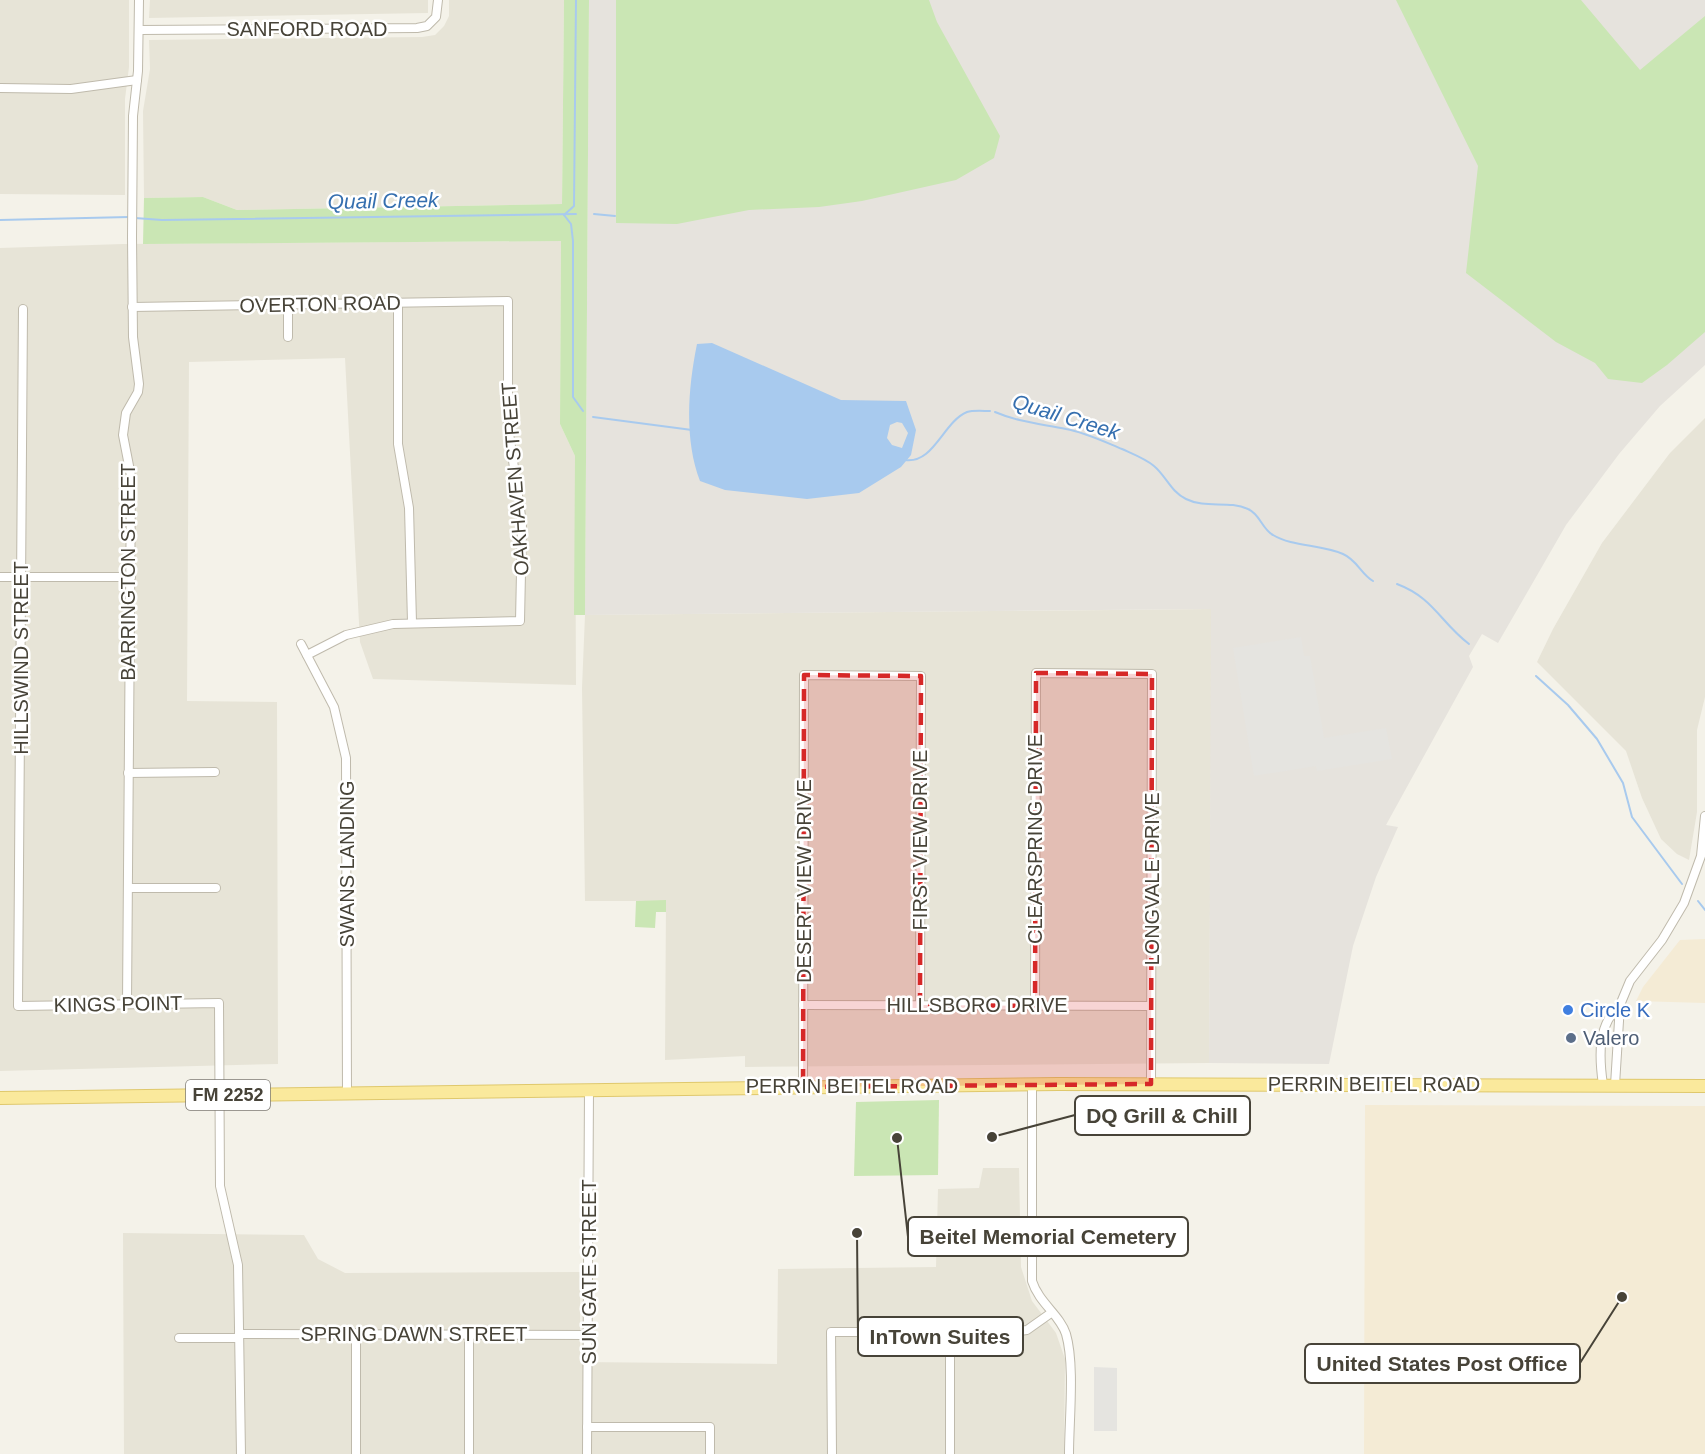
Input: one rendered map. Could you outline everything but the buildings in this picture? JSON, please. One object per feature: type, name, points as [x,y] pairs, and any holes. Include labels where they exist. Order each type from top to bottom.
[{"type":"main road","name":"PERRIN BEITEL ROAD","points":[[0,1098],[589,1089],[1151,1084],[1705,1086]]},
{"type":"street","name":"BARRINGTON STREET","points":[[127,1004],[131,476],[123,435],[126,413],[138,392],[139,384],[133,337],[132,237],[133,116],[137,80],[139,0]]},
{"type":"street","name":"SANFORD ROAD","points":[[139,30],[417,28],[427,26],[436,17],[438,0]]},
{"type":"street","points":[[0,88],[71,89],[137,80]]},
{"type":"street","name":"OVERTON ROAD","points":[[132,307],[508,302]]},
{"type":"street","name":"OAKHAVEN STREET","points":[[412,622],[520,621],[522,523],[508,426],[508,302]]},
{"type":"street","points":[[307,655],[332,641],[368,628],[412,622],[410,518],[398,444],[398,303]]},
{"type":"street","points":[[288,304],[288,337]]},
{"type":"street","name":"HILLSWIND STREET","points":[[18,1006],[22,309]]},
{"type":"street","points":[[0,577],[130,577]]},
{"type":"street","name":"SWANS LANDING","points":[[301,644],[334,707],[346,758],[347,1094]]},
{"type":"street","name":"CLEARSPRING DRIVE","points":[[1035,1006],[1036,673],[1152,674]]},
{"type":"street","name":"LONGVALE DRIVE","points":[[1151,1084],[1152,674]]},
{"type":"street","name":"DESERT VIEW DRIVE","points":[[803,1087],[804,675],[921,676]]},
{"type":"street","name":"FIRST VIEW DRIVE","points":[[920,1005],[921,676]]},
{"type":"street","points":[[128,773],[215,772]]},
{"type":"street","points":[[1609,1085],[1620,1005],[1630,981],[1662,940],[1684,903],[1701,856],[1705,816]]},
{"type":"street","points":[[128,888],[216,888]]},
{"type":"street","name":"KINGS POINT","points":[[18,1006],[219,1003],[220,1095]]},
{"type":"street","name":"HILLSBORO DRIVE","points":[[803,1005],[1151,1006]]},
{"type":"street","points":[[1609,1085],[1600,1065],[1603,1032],[1612,1012],[1620,1005]]},
{"type":"street","points":[[1032,1085],[1030,1270],[1035,1291],[1066,1333],[1069,1352],[1069,1454]]},
{"type":"street","name":"SUN GATE STREET","points":[[587,1454],[589,1089]]},
{"type":"street","points":[[220,1095],[220,1186],[238,1264],[241,1454]]},
{"type":"street","points":[[832,1454],[831,1332],[1028,1330],[1052,1313]]},
{"type":"street","points":[[950,1332],[950,1454]]},
{"type":"street","points":[[356,1334],[356,1454]]},
{"type":"street","name":"SPRING DAWN STREET","points":[[179,1338],[356,1334],[589,1335]]},
{"type":"street","points":[[469,1334],[469,1454]]},
{"type":"street","points":[[587,1427],[710,1426],[710,1454]]},
{"type":"highlighted area","points":[[1036,673],[1152,674],[1151,1084],[847,1087],[803,1087],[804,675],[921,676],[920,1005],[1035,1006]]},
{"type":"shaded area","points":[[0,0],[129,0],[129,67],[125,99],[125,195],[0,194]]},
{"type":"shaded area","points":[[150,0],[428,0],[428,13],[149,18]]},
{"type":"shaded area","points":[[449,0],[564,0],[562,204],[237,210],[203,197],[144,198],[143,111],[150,69],[149,40],[422,37],[435,35],[444,26],[449,16]]},
{"type":"shaded area","points":[[589,0],[1705,0],[1705,365],[1660,406],[1619,454],[1566,525],[1498,643],[1482,634],[1469,656],[1473,667],[1386,825],[1398,827],[1376,877],[1353,946],[1329,1064],[1209,1063],[1211,609],[585,615]]},
{"type":"shaded area","points":[[561,241],[560,424],[575,456],[576,685],[373,679],[360,642],[345,358],[189,362],[187,701],[277,702],[278,1064],[0,1071],[0,248],[123,244]]},
{"type":"shaded area","points":[[1705,418],[1705,697],[1697,730],[1697,812],[1689,860],[1677,854],[1661,839],[1642,798],[1626,751],[1537,662],[1602,543],[1670,453]]},
{"type":"shaded area","points":[[1212,609],[1209,1063],[745,1067],[745,1056],[665,1060],[666,901],[585,901],[582,688],[585,615]]},
{"type":"shaded area","points":[[1301,637],[1304,656],[1310,656],[1324,738],[1386,728],[1392,759],[1317,771],[1316,766],[1254,776],[1233,648]]},
{"type":"shaded area","points":[[1705,939],[1705,1003],[1636,1001],[1643,987],[1680,940]]},
{"type":"shaded area","points":[[1365,1105],[1705,1106],[1705,1454],[1364,1454]]},
{"type":"shaded area","points":[[983,1168],[1019,1168],[1021,1267],[1032,1301],[1056,1333],[1065,1359],[1064,1454],[124,1454],[123,1233],[304,1235],[318,1259],[345,1273],[580,1272],[580,1362],[777,1364],[778,1269],[936,1267],[938,1189],[979,1188]]},
{"type":"shaded area","points":[[1094,1367],[1117,1368],[1117,1431],[1094,1431]]},
{"type":"green space","points":[[564,0],[589,0],[585,615],[574,615],[575,456],[560,424],[561,241],[143,244],[144,198],[203,197],[237,210],[562,204]]},
{"type":"green space","points":[[616,0],[929,0],[937,22],[1000,136],[994,158],[956,180],[862,201],[819,207],[749,210],[677,224],[616,223]]},
{"type":"green space","points":[[1396,0],[1581,0],[1640,70],[1705,16],[1705,332],[1642,383],[1608,379],[1595,363],[1556,342],[1466,273],[1478,166]]},
{"type":"green space","points":[[666,900],[666,912],[656,912],[655,928],[635,927],[636,901]]},
{"type":"green space","points":[[939,1100],[938,1175],[854,1176],[856,1102]]},
{"type":"water","points":[[712,343],[841,400],[906,401],[916,430],[911,455],[901,467],[859,493],[807,499],[725,490],[700,481],[692,448],[689,413],[691,378],[697,344]],"holes":[[[897,422],[902,423],[908,433],[902,448],[892,445],[887,438],[890,425]]]},
{"type":"waterway","points":[[564,215],[574,206],[576,0]]},
{"type":"waterway","name":"Quail Creek","points":[[135,218],[162,220],[576,214]]},
{"type":"waterway","points":[[594,214],[615,216]]},
{"type":"waterway","name":"Quail Creek","points":[[564,215],[571,224],[573,241],[573,397],[583,411]]},
{"type":"waterway","name":"Quail Creek","points":[[0,220],[129,217]]},
{"type":"waterway","name":"Quail Creek","points":[[905,460],[924,456],[951,424],[967,412],[990,411]]},
{"type":"waterway","name":"Quail Creek","points":[[995,412],[1021,420],[1080,432],[1102,440],[1154,466],[1176,492],[1186,499],[1201,504],[1233,505],[1248,509],[1273,535],[1289,542],[1326,548],[1343,554],[1373,581]]},
{"type":"waterway","name":"Quail Creek","points":[[593,417],[692,430]]},
{"type":"waterway","name":"Quail Creek","points":[[1397,584],[1420,596],[1469,644]]},
{"type":"waterway","name":"Quail Creek","points":[[1536,676],[1568,705],[1597,739],[1623,783],[1632,817],[1682,884]]},
{"type":"waterway","name":"Quail Creek","points":[[1698,901],[1705,910]]},
{"type":"place","name":"Circle K","points":[[1568,1010]]},
{"type":"place","name":"Valero","points":[[1571,1038]]},
{"type":"place","name":"DQ Grill & Chill","points":[[992,1137]]},
{"type":"place","name":"Beitel Memorial Cemetery","points":[[897,1138]]},
{"type":"place","name":"InTown Suites","points":[[857,1233]]},
{"type":"place","name":"United States Post Office","points":[[1622,1297]]}]
